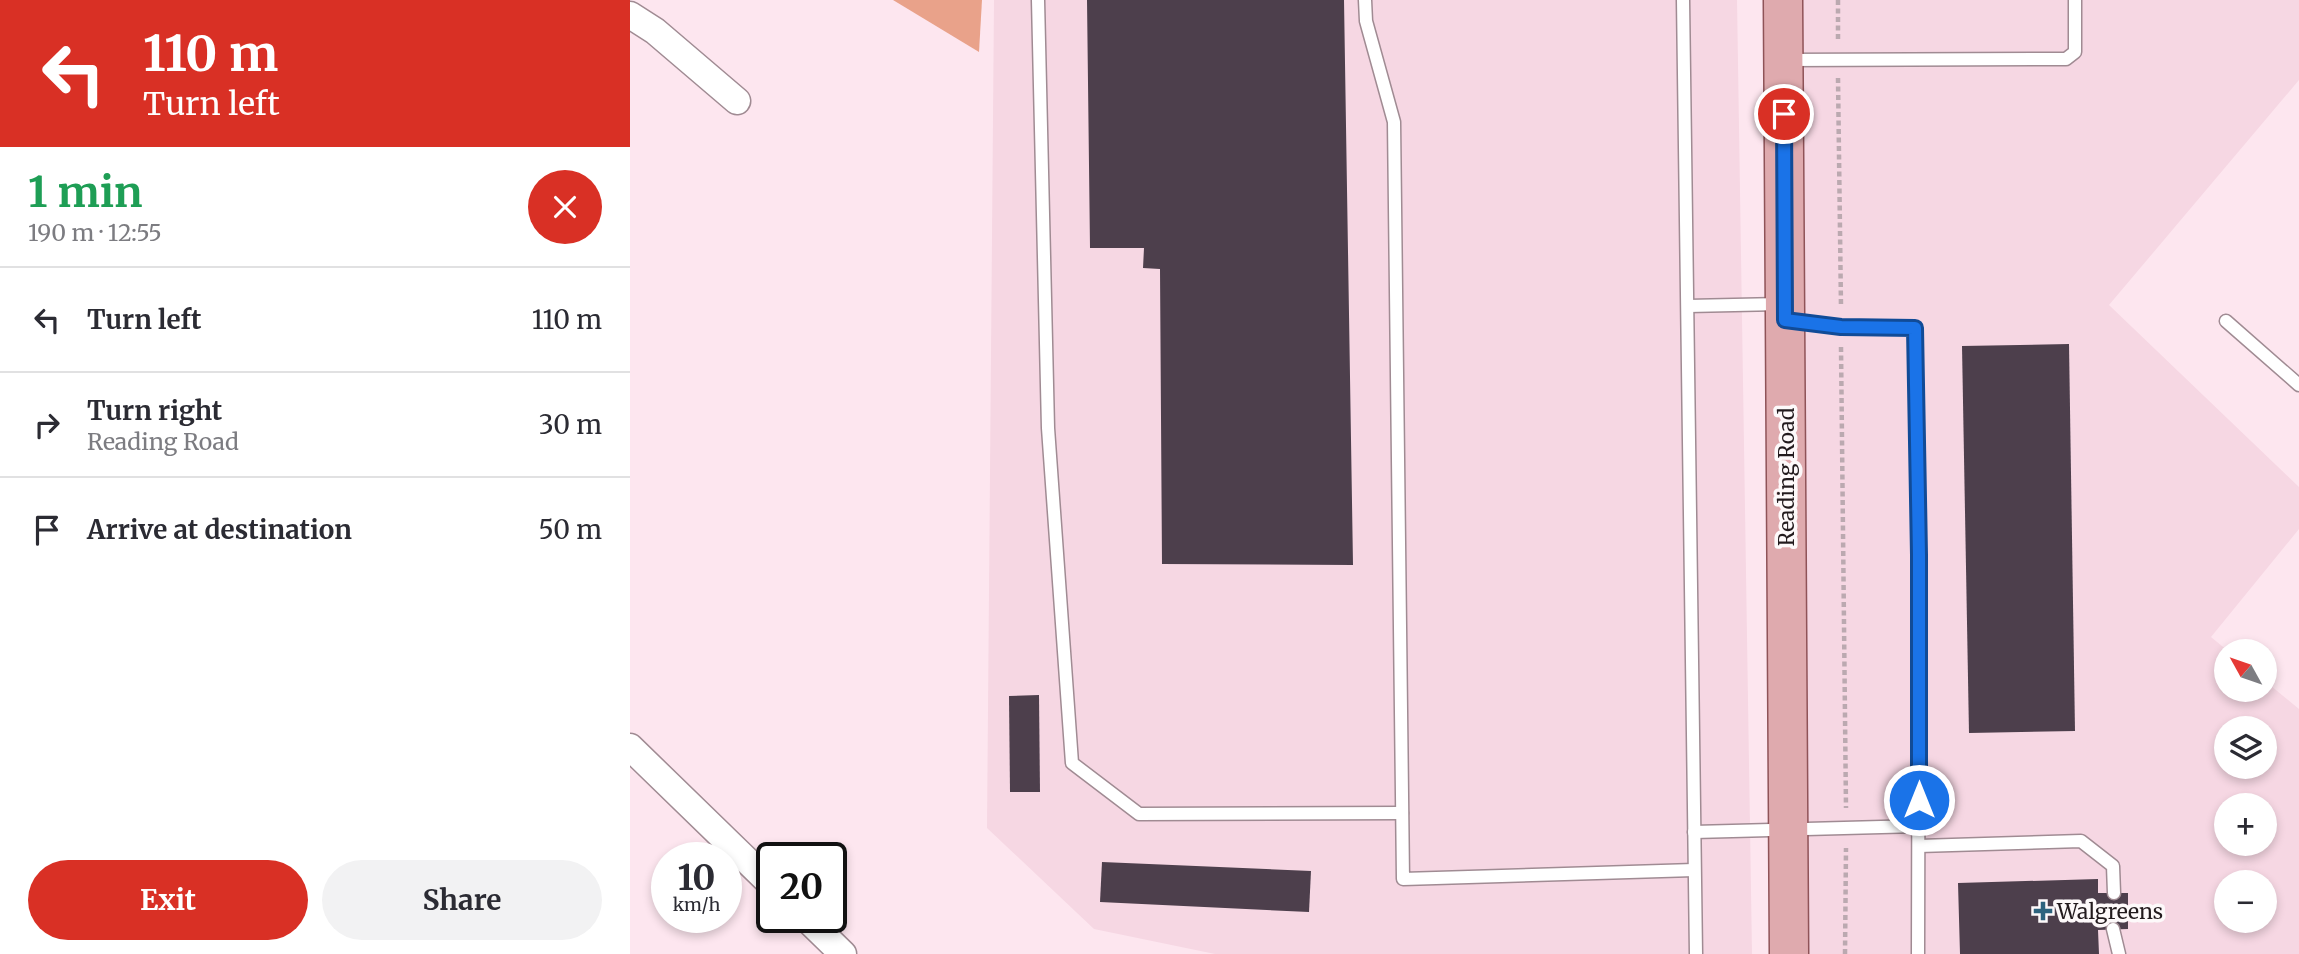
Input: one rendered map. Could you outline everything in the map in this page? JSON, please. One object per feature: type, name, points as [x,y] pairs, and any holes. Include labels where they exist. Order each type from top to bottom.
[{"type":"main road","name":"Reading Road","points":[[1783,0],[1789,954]]},
{"type":"street","points":[[630,15],[655,31],[737,101]]},
{"type":"street","points":[[630,747],[756,869]]},
{"type":"street","points":[[820,933],[842,954]]},
{"type":"lane","points":[[1038,0],[1048,428],[1072,763],[1139,814],[1402,813]]},
{"type":"lane","points":[[1365,0],[1366,21],[1394,122],[1404,879],[1695,870]]},
{"type":"lane","points":[[1683,0],[1696,954]]},
{"type":"lane","points":[[1784,60],[2066,59],[2075,52],[2075,0]]},
{"type":"lane","points":[[1688,306],[1785,312],[1841,327],[1915,328],[1919,555],[1918,954]]},
{"type":"lane","points":[[2226,321],[2299,385]]},
{"type":"lane","points":[[1694,832],[1919,826]]},
{"type":"lane","points":[[1919,846],[2081,841],[2113,866],[2113,893]]},
{"type":"lane","points":[[2113,929],[2119,954]]},
{"type":"path","points":[[1838,0],[1845,954]]},
{"type":"shaded area","points":[[893,0],[982,0],[979,52]]},
{"type":"shaded area","points":[[994,0],[1737,0],[1752,954],[1215,954],[1094,929],[987,828]]},
{"type":"shaded area","points":[[1783,0],[2299,0],[2299,80],[2109,305],[2299,487],[2299,529],[2211,637],[2214,639],[2214,702],[2277,702],[2277,691],[2299,709],[2299,954],[1789,954]]},
{"type":"building","points":[[1087,0],[1344,0],[1353,565],[1162,564],[1160,269],[1143,268],[1144,248],[1090,248]]},
{"type":"building","points":[[2069,344],[2075,731],[1969,733],[1962,346]]},
{"type":"building","points":[[1039,695],[1040,792],[1010,792],[1009,696]]},
{"type":"building","points":[[1102,862],[1311,871],[1309,912],[1100,902]]},
{"type":"building","name":"Walgreens","points":[[2098,879],[2098,893],[2128,893],[2128,929],[2098,930],[2099,954],[1960,954],[1958,883]]},
{"type":"place","name":"Walgreens","points":[[2043,911]]},
{"type":"route","points":[[1784,114],[1785,320],[1841,327],[1915,328],[1919,800]]}]
